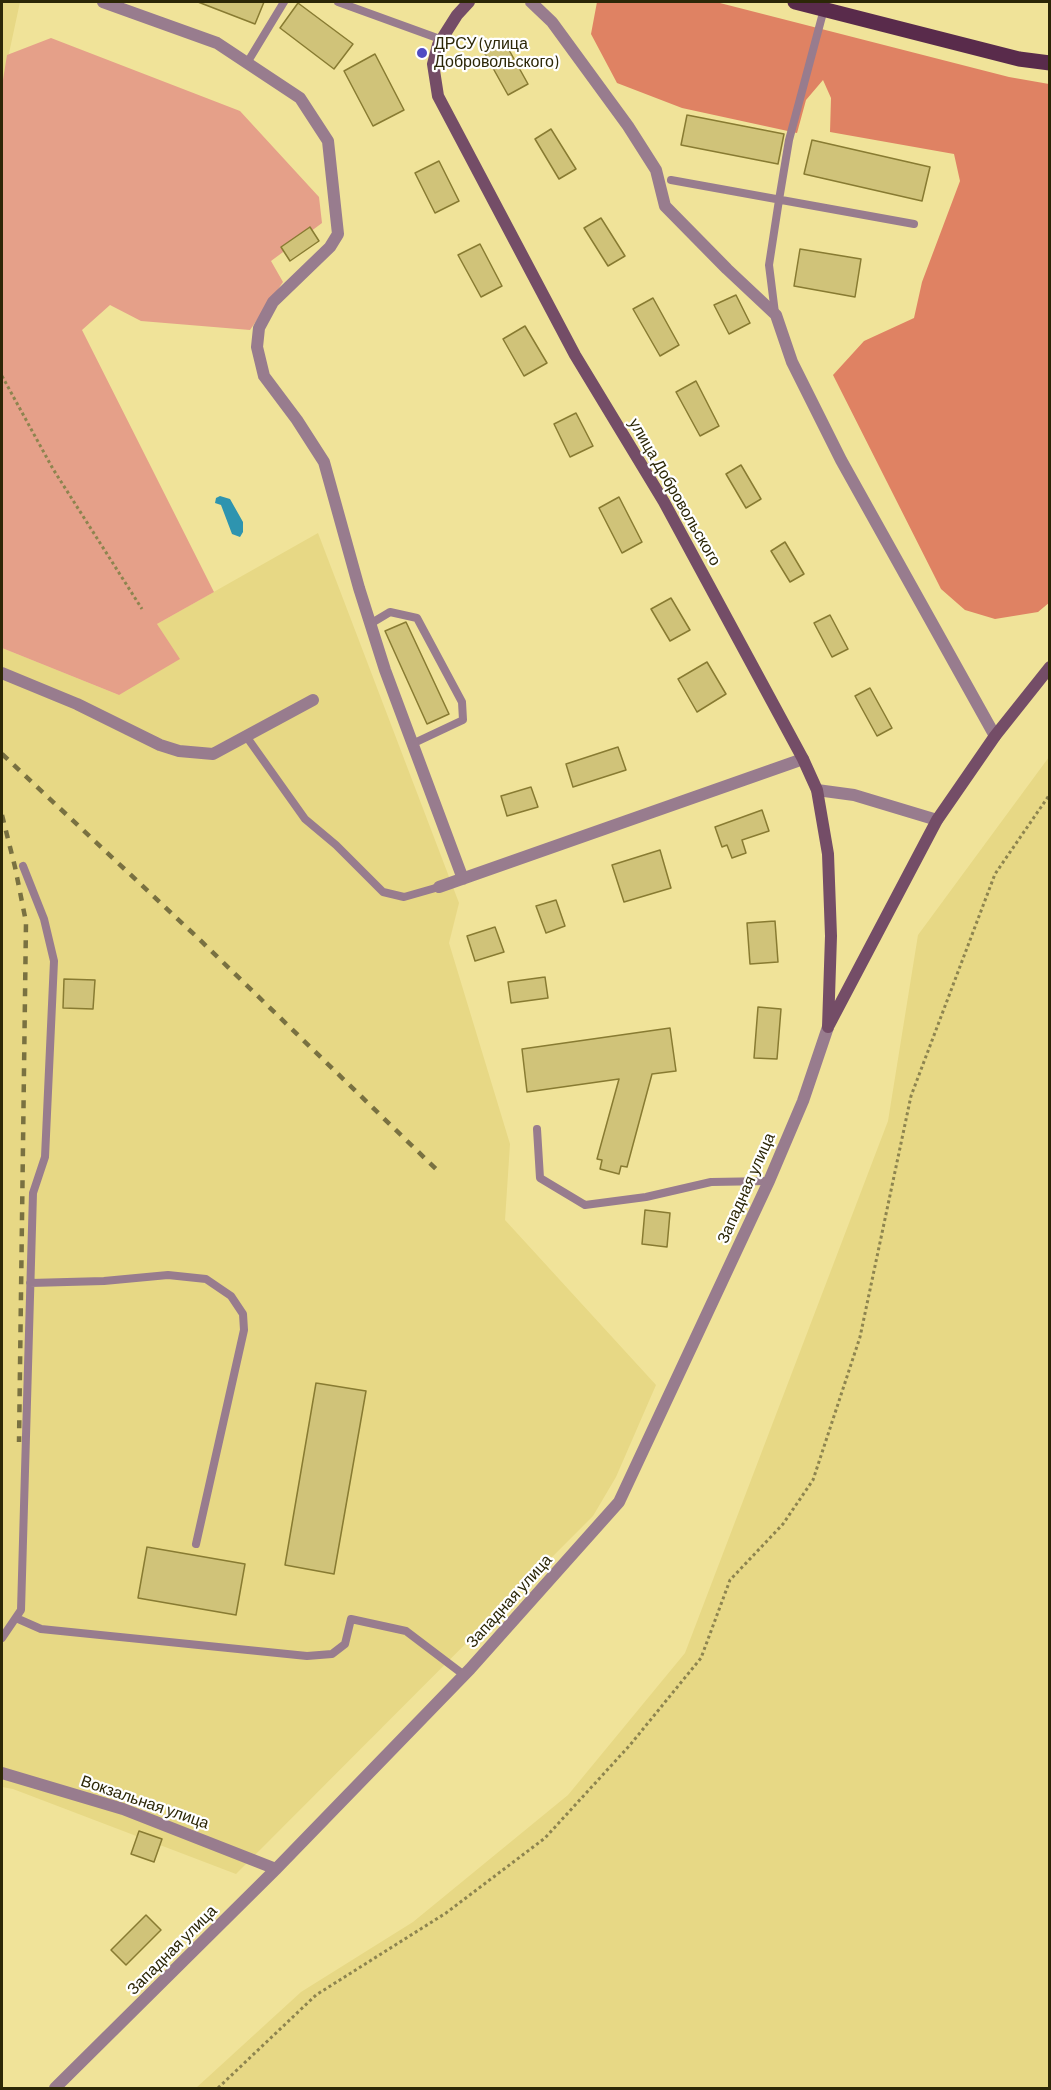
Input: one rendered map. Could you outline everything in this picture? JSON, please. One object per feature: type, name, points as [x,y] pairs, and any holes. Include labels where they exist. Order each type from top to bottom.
[{"type":"main road","points":[[795,2],[1019,59],[1050,63]]},
{"type":"street","points":[[103,2],[217,43],[300,98],[328,141],[338,234],[330,247],[273,302],[259,328],[257,347],[264,376],[297,420],[324,462],[385,670],[463,879]]},
{"type":"street","name":"улица Добровольского","points":[[469,2],[440,39],[434,64],[438,96],[575,355],[664,502],[804,759],[818,790],[828,854],[831,936],[828,1027]]},
{"type":"street","points":[[531,2],[552,22],[628,126],[656,170],[665,206],[776,315],[792,362],[841,460],[995,736]]},
{"type":"street","points":[[828,1027],[938,820],[995,736],[1050,667]]},
{"type":"street","points":[[2,673],[77,704],[160,746],[179,751],[213,754],[313,700]]},
{"type":"street","points":[[439,887],[804,759]]},
{"type":"street","points":[[818,790],[854,795],[938,820]]},
{"type":"street","name":"Западная улица","points":[[55,2088],[276,1869],[464,1675],[619,1502],[769,1181],[803,1101],[828,1027]]},
{"type":"street","name":"Вокзальная улица","points":[[2,1773],[123,1809],[276,1869]]},
{"type":"lane","points":[[247,63],[284,2]]},
{"type":"lane","points":[[338,2],[440,39]]},
{"type":"lane","points":[[776,315],[769,265],[779,200],[789,140],[824,9]]},
{"type":"lane","points":[[671,180],[914,224]]},
{"type":"lane","points":[[370,624],[390,612],[417,618],[462,702],[464,720],[412,744]]},
{"type":"lane","points":[[246,736],[305,819],[336,845],[383,892],[404,897],[439,887]]},
{"type":"lane","points":[[2,1638],[21,1610],[33,1193],[45,1157],[54,961],[44,919],[23,866]]},
{"type":"lane","points":[[537,1129],[540,1178],[585,1205],[646,1197],[711,1182],[769,1181]]},
{"type":"lane","points":[[30,1283],[104,1281],[168,1275],[206,1279],[231,1296],[243,1314],[244,1330],[196,1544]]},
{"type":"lane","points":[[16,1618],[42,1629],[307,1656],[332,1654],[345,1644],[351,1618],[406,1631],[464,1675]]},
{"type":"path","points":[[2,376],[53,469],[142,609]]},
{"type":"path","points":[[218,2088],[316,1995],[446,1913],[545,1838],[630,1745],[701,1658],[730,1580],[783,1524],[813,1480],[860,1337],[911,1096],[995,874],[1050,794]]},
{"type":"shaded area","points":[[2,2],[20,2],[2,86]]},
{"type":"shaded area","points":[[597,2],[716,2],[1009,77],[1049,84],[1050,602],[1038,612],[995,619],[965,610],[941,589],[833,375],[864,341],[914,318],[922,282],[960,181],[954,154],[830,132],[831,98],[823,80],[806,100],[797,133],[682,108],[617,83],[591,34]]},
{"type":"shaded area","points":[[51,38],[240,111],[319,197],[322,223],[271,261],[283,282],[250,330],[141,321],[110,305],[82,330],[214,592],[157,624],[180,659],[119,695],[2,648],[2,86],[7,55]]},
{"type":"shaded area","points":[[318,533],[459,903],[449,943],[510,1144],[505,1220],[656,1385],[616,1477],[593,1516],[236,1874],[13,1789],[2,1787],[2,648],[119,695],[157,624]]},
{"type":"shaded area","points":[[1049,757],[1049,2088],[196,2088],[301,1992],[413,1922],[568,1795],[685,1653],[888,1121],[918,935]]},
{"type":"water","points":[[220,496],[230,499],[243,522],[243,532],[240,537],[232,534],[221,505],[215,503],[216,498]]},
{"type":"building","points":[[198,2],[264,2],[255,24]]},
{"type":"building","points":[[298,3],[353,44],[334,69],[280,28]]},
{"type":"building","points":[[504,41],[528,84],[508,95],[484,52]]},
{"type":"building","points":[[375,54],[404,110],[373,126],[344,71]]},
{"type":"building","points":[[687,115],[784,134],[778,164],[681,145]]},
{"type":"building","points":[[551,129],[576,169],[559,179],[535,139]]},
{"type":"building","points":[[812,140],[930,167],[922,201],[804,174]]},
{"type":"building","points":[[439,161],[459,201],[435,213],[415,173]]},
{"type":"building","points":[[601,218],[625,256],[608,266],[584,228]]},
{"type":"building","points":[[310,227],[319,241],[290,261],[281,247]]},
{"type":"building","points":[[480,244],[502,286],[481,297],[458,255]]},
{"type":"building","points":[[800,249],[861,259],[855,297],[794,286]]},
{"type":"building","points":[[736,295],[750,323],[729,334],[714,305]]},
{"type":"building","points":[[653,298],[679,345],[660,356],[633,309]]},
{"type":"building","points":[[525,326],[547,363],[524,376],[503,339]]},
{"type":"building","points":[[696,381],[719,426],[700,436],[676,392]]},
{"type":"building","points":[[576,413],[593,446],[570,457],[554,424]]},
{"type":"building","points":[[741,465],[761,499],[746,508],[726,474]]},
{"type":"building","points":[[619,497],[642,542],[622,553],[599,508]]},
{"type":"building","points":[[785,542],[804,574],[790,582],[771,551]]},
{"type":"building","points":[[671,598],[690,630],[670,641],[651,609]]},
{"type":"building","points":[[830,615],[848,649],[832,657],[814,623]]},
{"type":"building","points":[[406,622],[449,714],[427,724],[385,631]]},
{"type":"building","points":[[707,662],[726,694],[697,712],[678,679]]},
{"type":"building","points":[[870,688],[892,728],[877,736],[855,696]]},
{"type":"building","points":[[618,747],[626,770],[573,787],[566,764]]},
{"type":"building","points":[[531,787],[538,807],[507,816],[501,796]]},
{"type":"building","points":[[762,810],[769,831],[742,840],[746,853],[732,858],[727,845],[722,847],[715,827]]},
{"type":"building","points":[[660,850],[671,888],[624,902],[612,865]]},
{"type":"building","points":[[556,900],[565,926],[546,933],[536,906]]},
{"type":"building","points":[[775,921],[778,962],[750,964],[747,923]]},
{"type":"building","points":[[495,927],[504,952],[475,961],[467,936]]},
{"type":"building","points":[[545,977],[548,998],[511,1003],[508,982]]},
{"type":"building","points":[[64,979],[95,980],[93,1009],[63,1008]]},
{"type":"building","points":[[758,1007],[781,1009],[777,1059],[754,1058]]},
{"type":"building","points":[[670,1028],[676,1071],[652,1074],[627,1167],[621,1166],[619,1174],[600,1169],[602,1160],[597,1159],[619,1079],[527,1092],[522,1049]]},
{"type":"building","points":[[645,1210],[670,1213],[667,1247],[642,1244]]},
{"type":"building","points":[[316,1383],[366,1391],[334,1574],[285,1565]]},
{"type":"building","points":[[147,1547],[245,1564],[236,1615],[138,1598]]},
{"type":"building","points":[[139,1831],[162,1839],[154,1862],[131,1854]]},
{"type":"building","points":[[146,1915],[161,1930],[126,1965],[111,1950]]},
{"type":"railway","points":[[2,754],[199,939],[437,1170]]},
{"type":"railway","points":[[2,815],[26,922],[19,1442]]},
{"type":"place","name":"ДРСУ (улица Добровольского)","points":[[422,53]]}]
